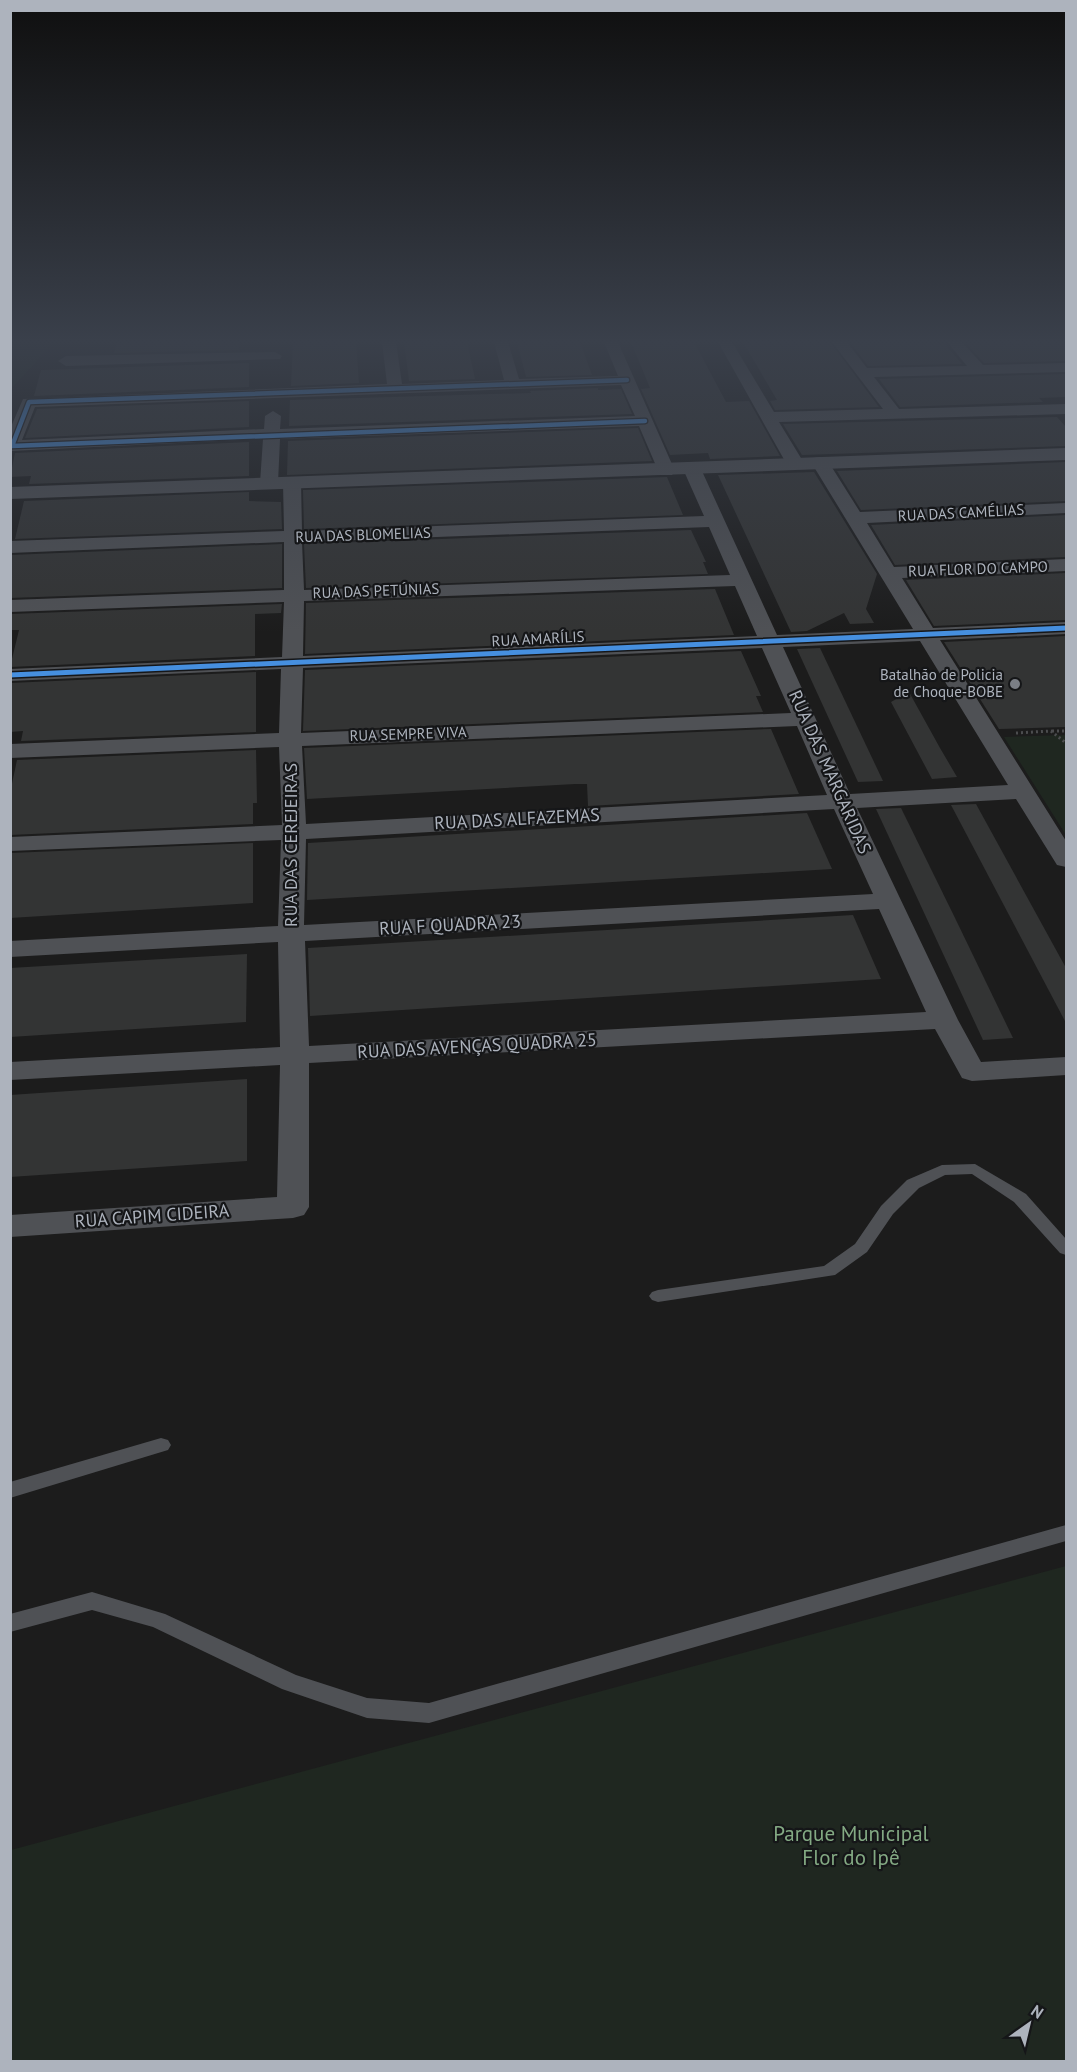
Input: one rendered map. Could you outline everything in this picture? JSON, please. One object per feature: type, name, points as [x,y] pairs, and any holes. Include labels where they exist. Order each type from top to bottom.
[{"type":"street","points":[[15,439],[12,446],[170,439]]},
{"type":"street","name":"RUA DAS CEREJEIRAS","points":[[273,439],[294,538],[290,738],[294,832],[291,933],[295,1056],[293,1207]]},
{"type":"street","points":[[652,439],[666,471]]},
{"type":"street","points":[[781,439],[795,463]]},
{"type":"street","points":[[10,512],[19,493],[666,471],[795,463],[1066,454]]},
{"type":"street","points":[[820,462],[1066,860]]},
{"type":"street","name":"RUA DAS MARGARIDAS","points":[[692,469],[842,801],[944,1020],[972,1072],[1066,1066]]},
{"type":"street","name":"RUA DAS CAMÉLIAS","points":[[855,518],[1066,508]]},
{"type":"street","name":"RUA DAS BLOMELIAS","points":[[10,547],[716,521]]},
{"type":"street","name":"RUA FLOR DO CAMPO","points":[[889,573],[1066,565]]},
{"type":"street","name":"RUA DAS PETÚNIAS","points":[[10,606],[742,579]]},
{"type":"street","name":"RUA AMARÍLIS","points":[[10,675],[1066,628]]},
{"type":"street","name":"RUA SEMPRE VIVA","points":[[10,751],[806,719]]},
{"type":"street","name":"RUA DAS ALFAZEMAS","points":[[10,844],[294,832],[1024,791]]},
{"type":"street","name":"RUA F QUADRA 23","points":[[10,949],[889,901]]},
{"type":"street","name":"RUA DAS AVENÇAS QUADRA 25","points":[[10,1071],[944,1020]]},
{"type":"street","name":"RUA CAPIM CIDEIRA","points":[[10,1226],[293,1207]]},
{"type":"lane","points":[[658,1296],[829,1271],[861,1248],[887,1210],[913,1184],[942,1170],[975,1169],[1020,1198],[1066,1249]]},
{"type":"lane","points":[[10,1490],[161,1445]]},
{"type":"lane","points":[[10,1623],[92,1601],[158,1620],[290,1682],[367,1708],[429,1713],[1066,1533]]},
{"type":"path","points":[[988,734],[1066,730]]},
{"type":"path","points":[[1052,731],[1066,743]]},
{"type":"green space","points":[[1066,735],[1066,835],[1004,737]]},
{"type":"green space","name":"Parque Municipal Flor do Ipê","points":[[1066,1566],[1066,2061],[11,2061],[11,1850]]},
{"type":"building","points":[[350,439],[643,439],[652,461],[287,475],[288,441]]},
{"type":"building","points":[[663,439],[770,439],[780,456],[710,459],[708,453],[670,455]]},
{"type":"building","points":[[792,439],[1066,439],[1066,446],[802,455]]},
{"type":"building","points":[[249,442],[249,476],[29,484],[31,476],[10,477],[15,453]]},
{"type":"building","points":[[1066,462],[1066,501],[861,510],[837,471]]},
{"type":"building","points":[[814,472],[877,574],[866,609],[874,623],[850,624],[844,613],[807,631],[791,632],[718,475]]},
{"type":"building","points":[[667,477],[683,515],[304,529],[303,490]]},
{"type":"building","points":[[249,492],[249,501],[281,502],[282,529],[15,539],[24,501]]},
{"type":"building","points":[[1066,515],[1066,557],[895,565],[871,525]]},
{"type":"building","points":[[691,530],[706,562],[703,562],[708,574],[306,588],[304,544]]},
{"type":"building","points":[[282,544],[282,588],[10,598],[10,555]]},
{"type":"building","points":[[1066,573],[1066,620],[934,626],[906,580]]},
{"type":"building","points":[[715,589],[734,635],[305,654],[306,603]]},
{"type":"building","points":[[282,604],[281,613],[255,614],[255,656],[10,667],[19,630],[10,630],[10,614]]},
{"type":"building","name":"Batalhão de Policia de Choque-BOBE","points":[[1066,636],[1066,727],[999,729],[944,642]]},
{"type":"building","points":[[820,648],[883,781],[858,782],[797,649]]},
{"type":"building","points":[[741,651],[761,696],[756,696],[763,712],[303,731],[305,670]]},
{"type":"building","points":[[256,672],[256,732],[21,741],[23,731],[10,732],[10,683]]},
{"type":"building","points":[[909,692],[957,777],[932,779],[891,702]]},
{"type":"building","points":[[771,729],[799,794],[588,806],[587,784],[575,784],[307,799],[304,748]]},
{"type":"building","points":[[256,750],[257,803],[253,803],[253,824],[10,835],[10,793],[17,760]]},
{"type":"building","points":[[976,804],[1066,968],[1066,1023],[951,805]]},
{"type":"building","points":[[901,808],[1013,1038],[983,1040],[876,809]]},
{"type":"building","points":[[807,813],[832,869],[307,900],[308,843]]},
{"type":"building","points":[[253,843],[253,903],[10,918],[10,853]]},
{"type":"building","points":[[853,915],[881,979],[310,1016],[308,948]]},
{"type":"building","points":[[247,954],[246,1022],[10,1037],[10,968]]},
{"type":"building","points":[[247,1079],[247,1161],[10,1177],[10,1095]]},
{"type":"cycle path","points":[[15,439],[12,446],[170,439]]},
{"type":"cycle path","points":[[10,675],[1066,628]]},
{"type":"place","name":"Batalhão de Policia de Choque-BOBE","points":[[1015,684]]}]
